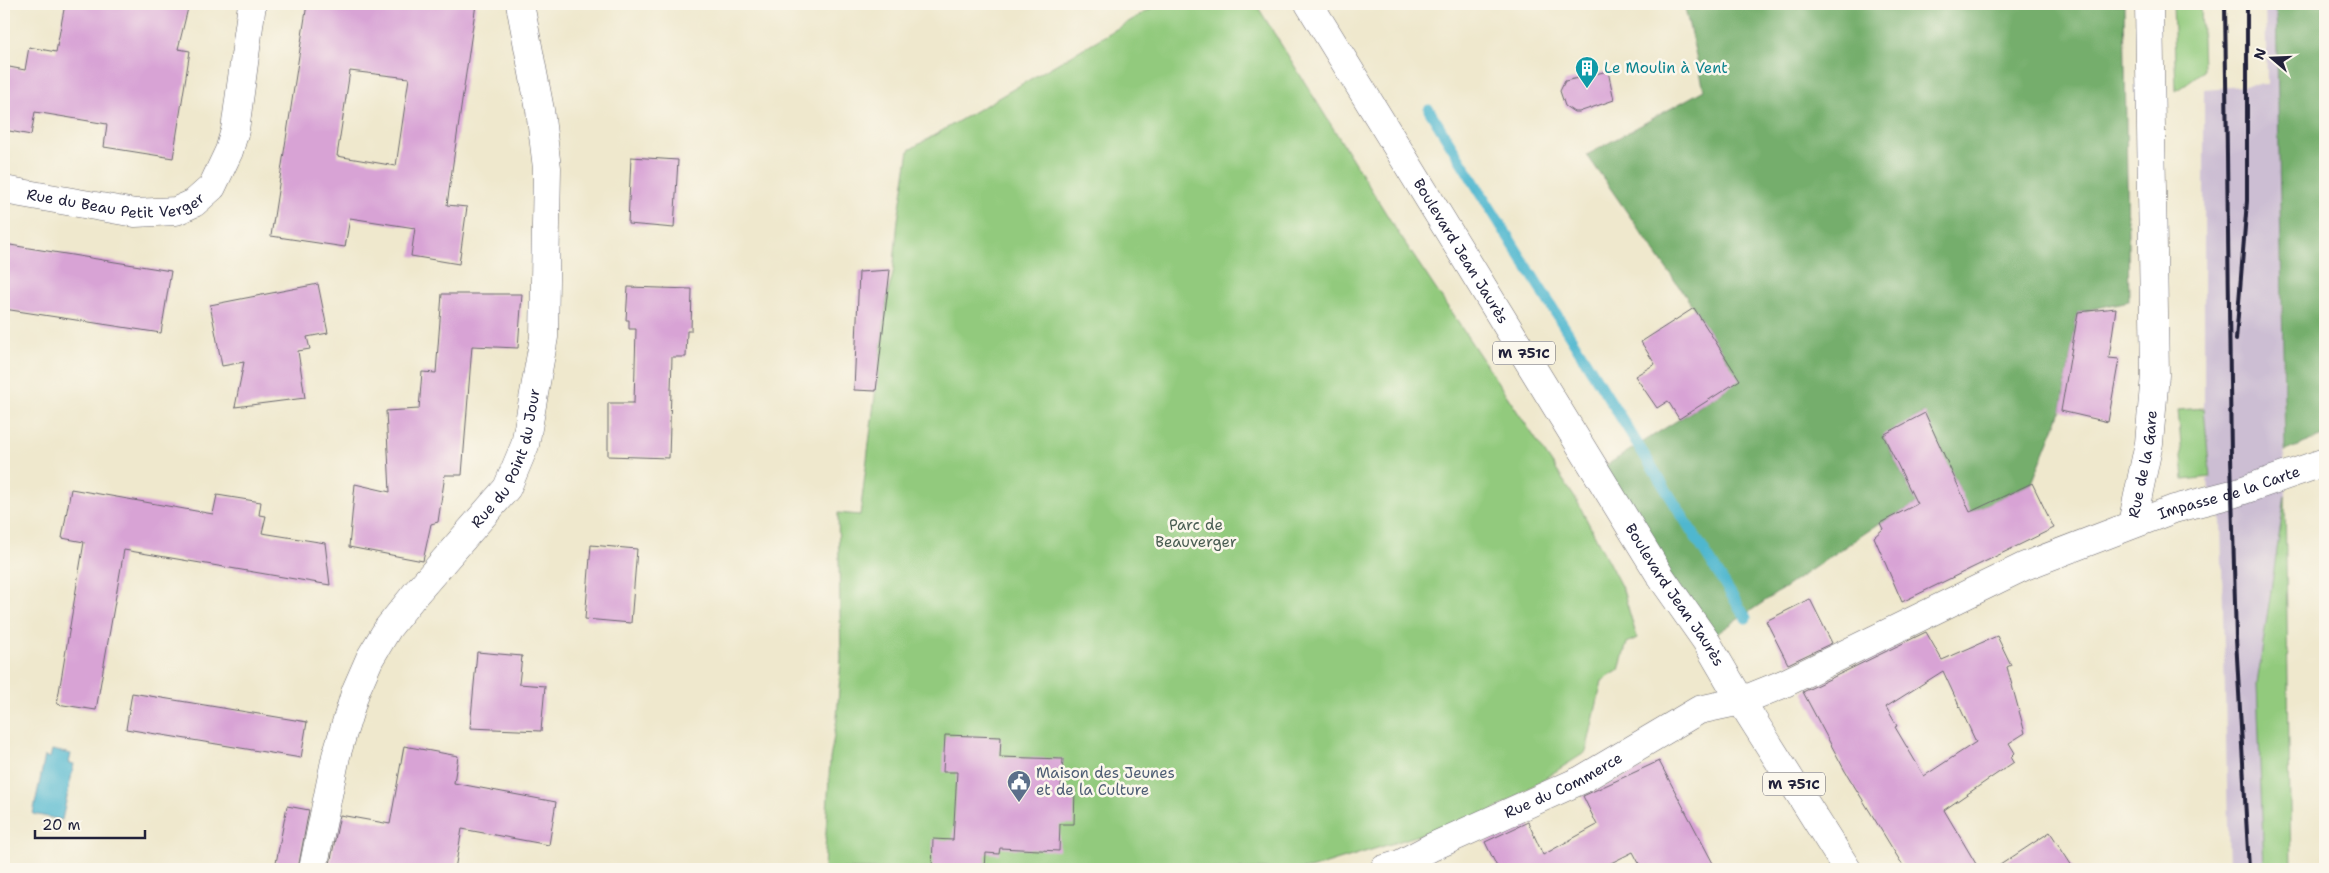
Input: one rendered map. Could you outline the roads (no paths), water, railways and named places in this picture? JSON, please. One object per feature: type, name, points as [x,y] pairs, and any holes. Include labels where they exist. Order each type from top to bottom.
[{"type":"street","name":"Rue du Beau Petit Verger","points":[[4,190],[135,212],[176,211],[194,203],[212,186],[229,151],[235,130],[252,4]]},
{"type":"street","name":"Rue du Point du Jour","points":[[313,869],[338,747],[356,690],[370,658],[388,628],[416,593],[508,488],[525,445],[544,337],[547,168],[540,110],[520,4]]},
{"type":"street","name":"Boulevard Jean Jaurès","points":[[1309,4],[1661,576],[1706,640],[1740,701]]},
{"type":"street","name":"Rue de la Gare","points":[[1740,701],[1783,684],[2025,566],[2132,524],[2149,443],[2155,375],[2149,4]]},
{"type":"street","name":"Impasse de la Carte","points":[[2132,524],[2174,508],[2232,494],[2325,462]]},
{"type":"street","name":"Rue du Commerce","points":[[1396,868],[1432,847],[1581,780],[1699,710],[1740,701]]},
{"type":"street","name":"M 751C","points":[[1740,701],[1847,869]]},
{"type":"water","points":[[52,750],[71,754],[69,763],[74,764],[62,820],[33,814],[45,756],[50,758]]},
{"type":"waterway","points":[[1429,110],[1746,618]]},
{"type":"railway","points":[[2225,4],[2231,457],[2236,639],[2249,869]]},
{"type":"railway","points":[[2236,340],[2247,201],[2247,4]]},
{"type":"place","name":"Le Moulin à Vent","points":[[1587,89]]},
{"type":"place","name":"Maison des Jeunes et de la Culture","points":[[1019,803]]},
{"type":"park label","name":"Parc de Beauverger","points":[[1196,534]]}]
